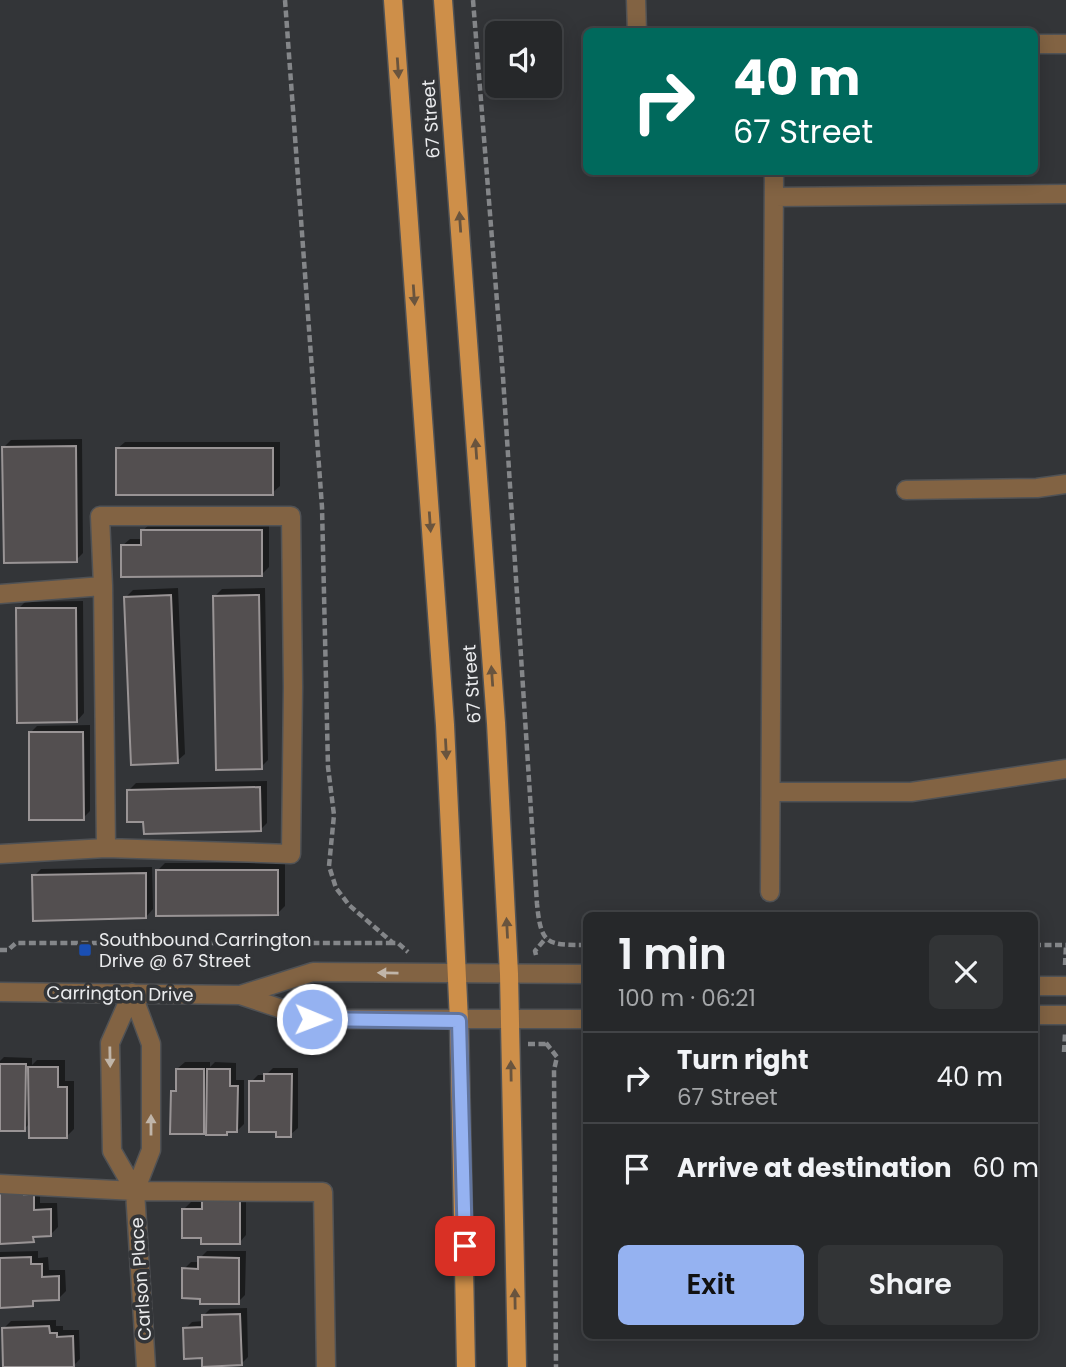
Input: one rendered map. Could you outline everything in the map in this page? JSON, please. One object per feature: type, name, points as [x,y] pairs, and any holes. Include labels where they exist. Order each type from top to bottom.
[{"type":"main road","name":"67 Street","points":[[393,0],[445,725],[459,1021],[466,1367]]},
{"type":"main road","name":"67 Street","points":[[443,0],[495,709],[509,974],[517,1367]]},
{"type":"street","points":[[636,0],[636,28]]},
{"type":"street","points":[[1038,44],[1066,44]]},
{"type":"street","points":[[770,892],[774,175]]},
{"type":"street","points":[[774,197],[1066,194]]},
{"type":"street","points":[[906,490],[1037,488],[1066,484]]},
{"type":"street","points":[[0,854],[107,848],[291,854],[291,516],[100,516],[107,848]]},
{"type":"street","points":[[0,594],[103,586]]},
{"type":"street","points":[[772,792],[911,792],[1066,769]]},
{"type":"street","name":"Carrington Drive","points":[[240,995],[313,972],[583,974]]},
{"type":"street","points":[[1038,986],[1066,986]]},
{"type":"street","name":"Carrington Drive","points":[[0,992],[240,995],[312,1019],[583,1019]]},
{"type":"street","name":"Carlson Place","points":[[132,993],[110,1043],[110,1057],[112,1151],[135,1191]]},
{"type":"street","name":"Carlson Place","points":[[132,993],[151,1044],[151,1150],[135,1191],[146,1367]]},
{"type":"street","points":[[1038,1014],[1066,1014]]},
{"type":"street","points":[[0,1184],[135,1191],[323,1192],[326,1367]]},
{"type":"path","points":[[285,0],[322,507],[328,767],[334,815],[329,866],[336,888],[349,905],[393,943]]},
{"type":"path","points":[[473,0],[505,405],[540,930],[546,938],[559,945],[583,945]]},
{"type":"path","points":[[540,944],[546,938]]},
{"type":"path","points":[[0,950],[8,950],[16,943],[398,943],[402,948]]},
{"type":"path","points":[[1038,945],[1066,945],[1065,976]]},
{"type":"path","points":[[510,1044],[547,1044]]},
{"type":"path","points":[[553,1054],[557,1057],[554,1070],[556,1367]]},
{"type":"building","points":[[76,446],[77,562],[4,563],[2,447]]},
{"type":"building","points":[[116,448],[273,448],[273,495],[116,495]]},
{"type":"building","points":[[141,530],[262,530],[262,576],[121,577],[121,545],[141,545]]},
{"type":"building","points":[[171,595],[178,763],[131,765],[124,597]]},
{"type":"building","points":[[259,595],[262,769],[216,770],[213,596]]},
{"type":"building","points":[[16,608],[76,608],[77,722],[17,723]]},
{"type":"building","points":[[29,732],[83,732],[84,820],[29,820]]},
{"type":"building","points":[[260,787],[261,831],[144,834],[143,822],[127,822],[127,790]]},
{"type":"building","points":[[156,870],[278,870],[278,915],[156,916]]},
{"type":"building","points":[[146,873],[146,918],[33,921],[32,875]]},
{"type":"building","points":[[0,1064],[26,1064],[25,1131],[0,1131]]},
{"type":"building","points":[[28,1067],[58,1067],[58,1087],[67,1087],[67,1138],[29,1138]]},
{"type":"building","points":[[176,1069],[204,1069],[204,1134],[170,1134],[171,1091],[176,1091]]},
{"type":"building","points":[[207,1069],[230,1069],[230,1086],[238,1086],[237,1132],[206,1135]]},
{"type":"building","points":[[264,1074],[292,1074],[291,1137],[276,1137],[276,1132],[249,1132],[249,1081],[264,1081]]},
{"type":"building","points":[[24,1191],[24,1195],[34,1195],[34,1210],[51,1209],[51,1236],[33,1237],[34,1242],[0,1244],[0,1192]]},
{"type":"building","points":[[202,1197],[240,1197],[240,1244],[201,1244],[201,1238],[182,1238],[182,1209],[202,1209]]},
{"type":"building","points":[[31,1257],[31,1264],[42,1264],[42,1277],[59,1276],[59,1300],[33,1301],[33,1306],[0,1308],[0,1258]]},
{"type":"building","points":[[198,1257],[239,1258],[239,1304],[200,1304],[200,1299],[182,1298],[182,1268],[198,1269]]},
{"type":"building","points":[[240,1314],[242,1365],[202,1367],[202,1358],[184,1359],[183,1328],[202,1327],[202,1315]]},
{"type":"building","points":[[49,1326],[50,1333],[57,1333],[57,1337],[73,1336],[74,1367],[3,1367],[2,1328]]},
{"type":"place","name":"Southbound Carrington Drive @ 67 Street","points":[[85,950]]},
{"type":"route","points":[[312,1019],[459,1021],[465,1246]]}]
